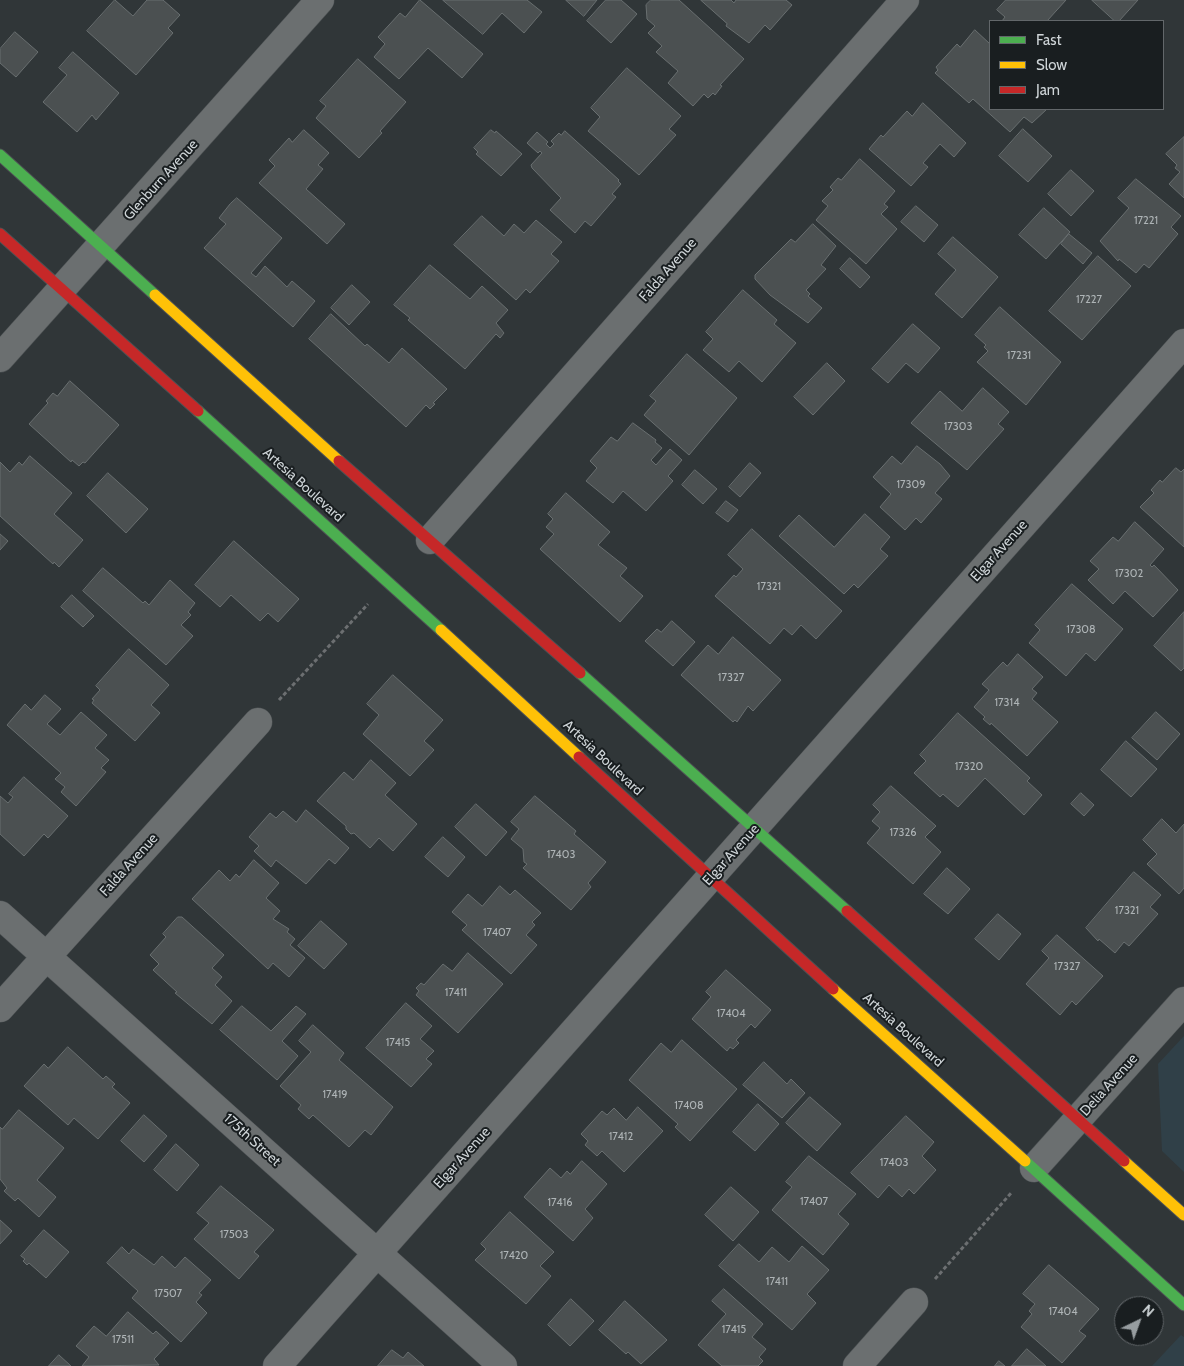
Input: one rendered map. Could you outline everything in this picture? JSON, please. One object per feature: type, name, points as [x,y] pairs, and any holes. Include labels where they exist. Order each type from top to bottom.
[{"type":"main road","points":[[0,155],[1184,1214]]},
{"type":"main road","name":"Artesia Boulevard","points":[[0,234],[389,582],[710,878],[1184,1305]]},
{"type":"street","name":"Glenburn Avenue","points":[[0,358],[102,247],[320,0]]},
{"type":"street","name":"Falda Avenue","points":[[430,540],[905,0]]},
{"type":"street","name":"Elgar Avenue","points":[[278,1366],[1184,343]]},
{"type":"street","name":"Falda Avenue","points":[[0,1008],[258,722]]},
{"type":"street","name":"175th Street","points":[[0,915],[503,1366]]},
{"type":"street","name":"Delia Avenue","points":[[1034,1168],[1184,1001]]},
{"type":"street","points":[[857,1366],[914,1302]]},
{"type":"path","points":[[258,722],[389,582]]},
{"type":"path","points":[[914,1302],[1034,1168]]},
{"type":"shaded area","points":[[1184,1036],[1184,1172],[1162,1151],[1158,1064]]},
{"type":"shaded area","points":[[1181,1335],[1184,1337],[1184,1366],[1152,1366]]},
{"type":"building","points":[[115,0],[133,16],[147,0],[163,0],[180,15],[168,28],[173,33],[136,75],[87,31]]},
{"type":"building","points":[[420,0],[483,54],[462,78],[428,48],[399,79],[374,57],[385,44],[378,37],[400,13],[405,17]]},
{"type":"building","points":[[443,0],[527,0],[542,12],[524,33],[502,13],[483,34]]},
{"type":"building","points":[[566,0],[597,0],[584,16]]},
{"type":"building","points":[[606,0],[621,0],[637,14],[611,43],[587,21]]},
{"type":"building","points":[[651,0],[679,0],[744,59],[720,85],[722,86],[715,95],[713,93],[708,98],[704,94],[693,106],[668,83],[678,71],[656,52],[662,46],[648,33],[655,26],[647,19],[646,5]]},
{"type":"building","points":[[701,0],[731,0],[734,3],[736,0],[786,0],[792,5],[770,30],[765,25],[749,43],[726,26],[727,24]]},
{"type":"building","points":[[1006,0],[1066,0],[1048,20],[1003,20],[1005,17],[997,10]]},
{"type":"building","points":[[1092,0],[1138,0],[1120,20],[1114,20]]},
{"type":"building","points":[[975,30],[989,43],[989,110],[1046,110],[1032,123],[1024,117],[1010,132],[973,99],[969,103],[935,73],[938,70],[936,67],[957,44],[960,47]]},
{"type":"building","points":[[15,32],[38,52],[16,77],[0,63],[0,49]]},
{"type":"building","points":[[73,52],[119,93],[96,120],[92,115],[77,132],[43,102],[67,75],[59,68]]},
{"type":"building","points":[[358,59],[406,102],[380,131],[382,133],[359,158],[316,118],[326,106],[320,101]]},
{"type":"building","points":[[627,68],[681,116],[669,129],[676,135],[639,175],[588,131],[600,117],[591,108]]},
{"type":"building","points":[[923,103],[966,143],[954,157],[940,144],[923,163],[928,167],[911,186],[869,149],[907,111],[912,116]]},
{"type":"building","points":[[1023,129],[1052,156],[1028,182],[999,156]]},
{"type":"building","points":[[304,130],[329,153],[318,165],[323,169],[306,189],[345,224],[327,244],[259,183],[275,166],[269,160],[289,138],[292,142]]},
{"type":"building","points":[[491,130],[495,133],[496,131],[522,154],[501,176],[476,154],[478,152],[474,148]]},
{"type":"building","points":[[565,131],[619,180],[621,184],[612,194],[616,197],[591,226],[585,221],[575,233],[550,210],[561,198],[532,168],[531,165],[542,153],[540,151],[538,153],[527,143],[537,132],[548,142],[546,144],[550,148],[554,144],[551,141],[559,133],[561,135]]},
{"type":"building","points":[[1184,137],[1184,198],[1169,184],[1180,172],[1175,168],[1177,165],[1166,154]]},
{"type":"building","points":[[860,159],[895,191],[884,204],[888,207],[881,214],[897,229],[866,264],[816,220],[828,206],[822,201],[833,190],[830,187],[838,178],[841,180]]},
{"type":"building","points":[[1071,170],[1094,191],[1071,216],[1048,194]]},
{"type":"building","points":[[1136,179],[1181,216],[1171,227],[1178,234],[1149,268],[1144,264],[1136,273],[1119,259],[1118,261],[1100,241],[1129,208],[1118,198]]},
{"type":"building","points":[[237,198],[282,238],[251,273],[256,277],[265,266],[287,287],[292,281],[315,301],[293,327],[204,248],[226,224],[219,218]]},
{"type":"building","points":[[916,206],[938,225],[924,242],[901,222]]},
{"type":"building","points":[[1044,208],[1070,232],[1046,259],[1019,235]]},
{"type":"building","points":[[482,216],[504,236],[514,224],[524,233],[536,220],[562,242],[551,254],[559,261],[530,293],[526,289],[516,300],[454,245]]},
{"type":"building","points":[[813,224],[836,246],[821,265],[826,269],[806,290],[810,294],[808,296],[822,308],[808,323],[770,295],[755,279],[755,275],[791,239],[795,242]]},
{"type":"building","points":[[1069,234],[1092,253],[1083,264],[1061,244]]},
{"type":"building","points":[[953,237],[998,277],[962,318],[935,294],[956,270],[938,254]]},
{"type":"building","points":[[1098,256],[1131,286],[1082,340],[1049,311]]},
{"type":"building","points":[[850,258],[870,277],[860,288],[840,269]]},
{"type":"building","points":[[430,265],[470,299],[482,286],[508,310],[496,323],[504,333],[500,338],[496,334],[465,369],[408,320],[410,318],[394,305]]},
{"type":"building","points":[[352,285],[370,302],[349,325],[331,308]]},
{"type":"building","points":[[743,290],[777,320],[774,324],[796,343],[762,382],[739,361],[729,372],[703,350],[713,339],[706,332]]},
{"type":"building","points":[[1000,307],[1061,362],[1026,405],[977,362],[988,351],[984,347],[986,345],[975,335]]},
{"type":"building","points":[[331,314],[365,346],[367,344],[389,363],[402,348],[447,389],[433,403],[435,404],[430,409],[426,405],[406,427],[309,339]]},
{"type":"building","points":[[913,324],[940,348],[918,373],[906,363],[888,383],[872,369]]},
{"type":"building","points":[[687,354],[737,398],[689,455],[644,415],[656,401],[650,396]]},
{"type":"building","points":[[827,363],[845,381],[813,415],[794,397]]},
{"type":"building","points":[[70,381],[119,425],[85,463],[83,462],[79,466],[72,460],[71,462],[29,424],[48,403],[46,401],[53,393],[57,396]]},
{"type":"building","points":[[983,388],[1009,412],[998,424],[1004,429],[967,470],[911,423],[940,391],[962,411]]},
{"type":"building","points":[[633,423],[656,440],[655,442],[662,448],[651,460],[656,465],[670,449],[682,460],[668,476],[673,481],[646,511],[623,491],[613,503],[586,481],[597,468],[590,461],[611,437],[617,441]]},
{"type":"building","points":[[917,446],[940,464],[950,476],[935,493],[942,499],[921,523],[916,518],[905,530],[880,507],[891,494],[873,477],[892,456],[901,464]]},
{"type":"building","points":[[30,456],[72,493],[54,514],[83,540],[59,567],[54,562],[53,564],[0,516],[0,462],[10,472],[19,462],[22,465]]},
{"type":"building","points":[[750,463],[761,473],[740,497],[729,487]]},
{"type":"building","points":[[1176,468],[1181,472],[1184,469],[1184,547],[1140,507],[1154,493],[1151,490],[1160,480],[1162,482]]},
{"type":"building","points":[[695,470],[717,489],[703,504],[682,485]]},
{"type":"building","points":[[108,473],[148,509],[126,533],[87,496]]},
{"type":"building","points":[[566,493],[610,532],[598,545],[627,568],[620,576],[643,596],[620,622],[540,549],[554,534],[546,527],[553,519],[548,514]]},
{"type":"building","points":[[726,501],[738,510],[728,522],[716,513]]},
{"type":"building","points":[[865,514],[890,537],[880,549],[888,556],[858,588],[854,584],[844,594],[779,536],[799,515],[834,547]]},
{"type":"building","points":[[1135,522],[1164,549],[1150,565],[1152,567],[1154,565],[1178,590],[1153,617],[1125,591],[1113,604],[1088,580],[1099,569],[1090,561],[1113,537],[1118,541]]},
{"type":"building","points":[[752,529],[842,611],[816,639],[801,625],[792,635],[784,628],[770,644],[715,596],[734,575],[736,577],[743,569],[728,555]]},
{"type":"building","points":[[0,534],[8,541],[0,550]]},
{"type":"building","points":[[234,541],[299,599],[278,622],[268,613],[260,621],[231,595],[220,607],[195,585]]},
{"type":"building","points":[[103,568],[143,603],[145,601],[149,605],[170,580],[195,603],[188,612],[191,615],[181,625],[193,636],[166,665],[83,591]]},
{"type":"building","points":[[1072,584],[1123,629],[1095,661],[1086,653],[1066,676],[1029,643],[1040,630],[1035,625]]},
{"type":"building","points":[[72,595],[94,616],[83,627],[61,607]]},
{"type":"building","points":[[1184,612],[1184,668],[1181,671],[1154,646]]},
{"type":"building","points":[[672,621],[695,642],[673,666],[645,641],[657,629],[661,632]]},
{"type":"building","points":[[733,637],[781,680],[753,711],[748,706],[737,722],[735,720],[733,722],[681,675],[708,645],[718,654]]},
{"type":"building","points":[[129,649],[169,685],[151,705],[160,713],[135,741],[92,703],[94,700],[92,699],[100,690],[96,686]]},
{"type":"building","points":[[1018,654],[1043,677],[1032,689],[1037,693],[1032,699],[1058,722],[1027,756],[991,723],[990,725],[983,719],[985,717],[974,707],[989,690],[982,684],[1003,662],[1007,666]]},
{"type":"building","points":[[393,675],[443,720],[424,741],[434,750],[410,776],[363,734],[379,715],[367,704]]},
{"type":"building","points":[[45,695],[61,709],[47,724],[60,735],[81,712],[107,735],[95,748],[109,760],[101,768],[106,772],[76,806],[61,792],[65,787],[55,779],[61,773],[7,725],[25,704],[31,710]]},
{"type":"building","points":[[1156,712],[1180,734],[1157,760],[1132,738]]},
{"type":"building","points":[[958,713],[1030,778],[1027,781],[1042,795],[1024,815],[985,778],[958,807],[943,794],[940,797],[914,773],[926,761],[920,755]]},
{"type":"building","points":[[1126,741],[1157,769],[1131,797],[1101,770]]},
{"type":"building","points":[[371,760],[396,783],[385,795],[417,824],[393,851],[379,838],[370,848],[354,833],[351,834],[346,829],[346,826],[317,801],[344,772],[353,780]]},
{"type":"building","points":[[24,777],[68,816],[48,838],[44,834],[24,856],[0,834],[0,796],[8,803],[13,797],[9,794]]},
{"type":"building","points":[[891,786],[936,826],[925,837],[941,852],[913,884],[867,843],[880,828],[872,821],[880,812],[873,805]]},
{"type":"building","points":[[1081,793],[1094,805],[1084,816],[1071,804]]},
{"type":"building","points":[[535,796],[576,831],[574,834],[606,862],[588,883],[591,887],[571,910],[523,868],[527,864],[524,862],[523,849],[511,839],[519,829],[511,822]]},
{"type":"building","points":[[476,804],[507,832],[486,856],[455,827]]},
{"type":"building","points":[[306,810],[349,848],[335,864],[329,859],[306,884],[276,860],[271,867],[254,851],[259,846],[249,837],[270,813],[276,818],[283,811],[296,822]]},
{"type":"building","points":[[1162,819],[1176,833],[1184,824],[1184,888],[1179,894],[1147,864],[1157,854],[1143,840]]},
{"type":"building","points":[[443,837],[465,857],[448,877],[425,857]]},
{"type":"building","points":[[254,860],[279,883],[266,898],[280,911],[273,919],[289,929],[287,932],[295,939],[290,945],[305,958],[289,977],[273,963],[268,969],[192,899],[219,870],[230,881],[236,874],[239,877]]},
{"type":"building","points":[[947,868],[970,889],[948,914],[924,894]]},
{"type":"building","points":[[1134,872],[1161,895],[1150,907],[1158,914],[1129,946],[1124,942],[1115,953],[1099,939],[1098,941],[1086,928]]},
{"type":"building","points":[[500,886],[510,895],[515,890],[541,913],[532,922],[535,925],[526,935],[537,945],[511,974],[462,930],[467,925],[452,912],[468,894],[482,906]]},
{"type":"building","points":[[998,914],[1021,934],[999,960],[975,939]]},
{"type":"building","points":[[178,917],[182,917],[224,955],[212,968],[222,977],[215,985],[232,1001],[212,1024],[175,993],[177,992],[153,970],[159,964],[150,955],[166,937],[163,934]]},
{"type":"building","points":[[321,921],[347,944],[324,969],[298,946]]},
{"type":"building","points":[[1057,935],[1103,976],[1076,1005],[1072,1001],[1060,1015],[1026,984],[1049,958],[1042,951]]},
{"type":"building","points":[[468,953],[503,984],[458,1033],[416,995],[419,991],[416,988],[421,983],[424,985],[443,964],[452,971]]},
{"type":"building","points":[[726,970],[771,1010],[755,1028],[751,1024],[736,1040],[739,1043],[733,1049],[730,1047],[727,1051],[692,1019],[711,997],[706,992]]},
{"type":"building","points":[[406,1003],[432,1026],[420,1039],[434,1051],[426,1059],[432,1064],[411,1087],[366,1048]]},
{"type":"building","points":[[242,1006],[271,1031],[296,1006],[306,1014],[282,1041],[298,1056],[277,1080],[220,1030]]},
{"type":"building","points":[[313,1025],[344,1053],[339,1060],[393,1107],[371,1135],[365,1130],[349,1147],[313,1115],[309,1119],[298,1109],[301,1105],[280,1086],[311,1052],[299,1041]]},
{"type":"building","points":[[682,1040],[737,1089],[690,1141],[675,1127],[678,1124],[629,1080],[661,1043],[671,1052]]},
{"type":"building","points":[[68,1047],[103,1079],[106,1076],[115,1084],[112,1087],[130,1103],[98,1139],[74,1118],[68,1125],[24,1086],[44,1064],[48,1068]]},
{"type":"building","points":[[764,1062],[787,1084],[791,1079],[805,1093],[782,1118],[743,1085]]},
{"type":"building","points":[[810,1097],[841,1124],[817,1151],[786,1123]]},
{"type":"building","points":[[758,1104],[779,1124],[755,1151],[733,1132]]},
{"type":"building","points":[[638,1107],[663,1131],[624,1172],[602,1151],[597,1156],[585,1145],[588,1141],[581,1134],[602,1111],[607,1115],[614,1108],[626,1120]]},
{"type":"building","points":[[19,1110],[64,1148],[37,1180],[56,1197],[39,1217],[18,1198],[15,1201],[4,1191],[7,1188],[0,1179],[0,1127],[2,1129]]},
{"type":"building","points":[[144,1115],[167,1136],[144,1162],[121,1141]]},
{"type":"building","points":[[906,1116],[934,1142],[922,1156],[936,1170],[914,1194],[909,1189],[902,1197],[889,1185],[878,1198],[851,1173]]},
{"type":"building","points":[[176,1144],[199,1165],[177,1191],[154,1170]]},
{"type":"building","points":[[809,1156],[856,1194],[838,1214],[849,1224],[823,1255],[772,1210],[792,1187],[786,1182]]},
{"type":"building","points":[[582,1161],[607,1184],[585,1209],[593,1218],[573,1241],[524,1197],[550,1168],[561,1178],[567,1171],[570,1174]]},
{"type":"building","points":[[221,1186],[274,1230],[254,1252],[259,1256],[239,1279],[194,1239],[209,1223],[197,1213]]},
{"type":"building","points":[[731,1187],[759,1212],[733,1241],[705,1215]]},
{"type":"building","points":[[510,1212],[554,1252],[540,1266],[551,1276],[526,1304],[475,1260],[486,1249],[481,1244]]},
{"type":"building","points":[[0,1220],[12,1231],[0,1244]]},
{"type":"building","points":[[44,1230],[69,1252],[46,1278],[29,1263],[27,1265],[23,1261],[25,1259],[21,1256]]},
{"type":"building","points":[[739,1244],[759,1262],[772,1247],[789,1262],[802,1246],[829,1270],[807,1294],[816,1303],[792,1330],[719,1266]]},
{"type":"building","points":[[122,1247],[129,1254],[133,1249],[154,1265],[162,1256],[175,1268],[185,1257],[211,1280],[199,1293],[202,1295],[196,1302],[207,1313],[181,1342],[132,1298],[138,1291],[107,1263]]},
{"type":"building","points":[[1049,1265],[1099,1309],[1079,1331],[1086,1336],[1062,1363],[1021,1327],[1032,1314],[1029,1311],[1035,1304],[1023,1294]]},
{"type":"building","points":[[724,1289],[763,1324],[752,1337],[766,1349],[759,1357],[763,1361],[758,1366],[722,1366],[698,1345],[726,1314],[712,1301]]},
{"type":"building","points":[[571,1299],[594,1321],[570,1346],[548,1325]]},
{"type":"building","points":[[625,1301],[667,1340],[641,1364],[628,1352],[626,1354],[599,1330]]},
{"type":"building","points":[[128,1312],[153,1334],[156,1331],[169,1343],[154,1359],[159,1365],[82,1366],[89,1357],[76,1346],[94,1326],[106,1336]]},
{"type":"building","points":[[1027,1349],[1046,1366],[1012,1366]]},
{"type":"building","points":[[392,1350],[403,1358],[408,1352],[424,1366],[378,1366]]},
{"type":"building","points":[[59,1355],[71,1366],[49,1366]]},
{"type":"building","points":[[999,1361],[1005,1366],[995,1366]]},
{"type":"traffic: fast","points":[[0,155],[155,295]]},
{"type":"traffic: fast","points":[[198,411],[441,630]]},
{"type":"traffic: fast","points":[[580,673],[847,911]]},
{"type":"traffic: fast","points":[[1025,1161],[1184,1305]]},
{"type":"traffic: slow","points":[[155,295],[339,461]]},
{"type":"traffic: slow","points":[[441,630],[579,757]]},
{"type":"traffic: slow","points":[[833,989],[1025,1161]]},
{"type":"traffic: slow","points":[[1124,1161],[1184,1215]]},
{"type":"traffic: jam","points":[[0,234],[198,411]]},
{"type":"traffic: jam","points":[[339,461],[580,673]]},
{"type":"traffic: jam","points":[[579,757],[833,989]]},
{"type":"traffic: jam","points":[[847,911],[1124,1161]]}]
